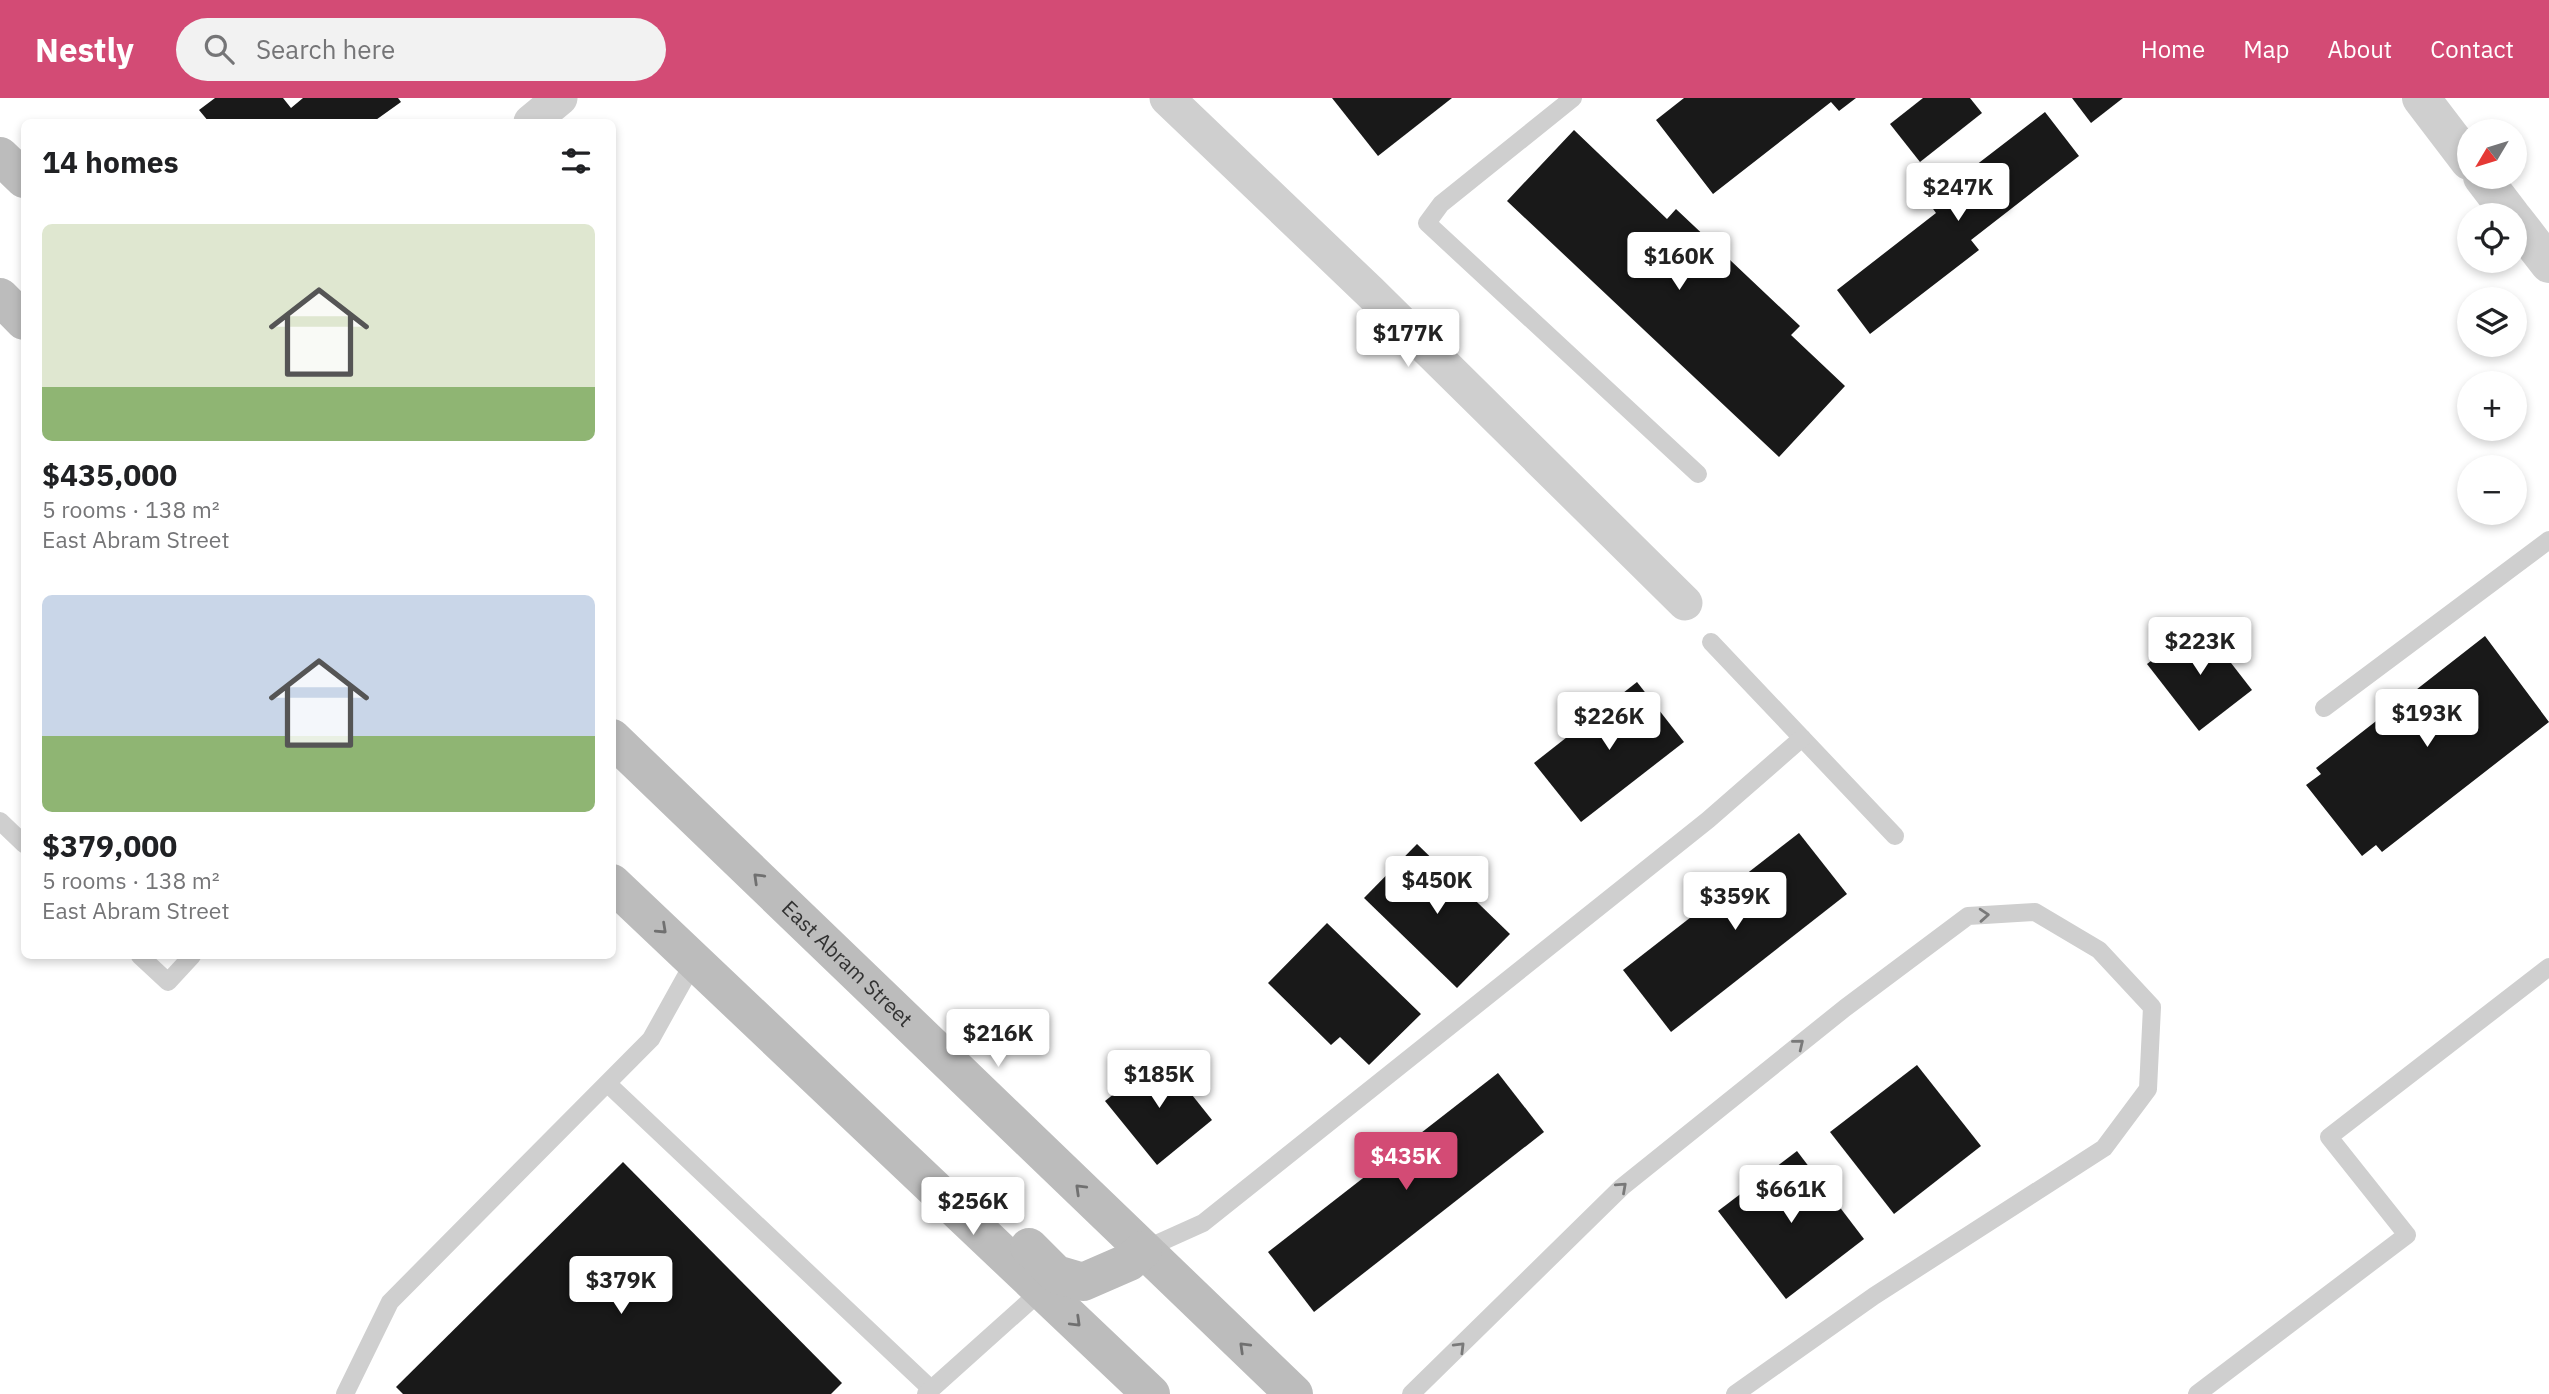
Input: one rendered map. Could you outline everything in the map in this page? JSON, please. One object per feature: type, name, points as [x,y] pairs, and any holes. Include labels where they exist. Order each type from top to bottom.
[{"type":"main road","points":[[0,156],[21,176]]},
{"type":"main road","points":[[0,297],[21,318]]},
{"type":"main road","name":"East Abram Street","points":[[616,742],[1294,1394]]},
{"type":"main road","points":[[616,887],[1151,1394]]},
{"type":"main road","points":[[813,1071],[903,1136],[1056,1274],[1083,1283],[1129,1262],[1143,1250]]},
{"type":"street","points":[[535,119],[560,98]]},
{"type":"street","points":[[1167,98],[1370,292],[1685,603]]},
{"type":"street","points":[[2421,98],[2457,144]]},
{"type":"street","points":[[2491,189],[2502,203]]},
{"type":"street","points":[[2527,236],[2549,264]]},
{"type":"lane","points":[[1573,98],[1441,204],[1427,223],[1698,474]]},
{"type":"lane","points":[[2324,708],[2549,540]]},
{"type":"lane","points":[[1711,642],[1895,836]]},
{"type":"lane","points":[[1143,1250],[1203,1223],[1708,820],[1802,738]]},
{"type":"lane","points":[[0,821],[21,841]]},
{"type":"lane","points":[[1411,1394],[1622,1187],[1921,948],[1968,916],[2035,912],[2099,950],[2151,1007],[2148,1089],[2104,1149],[1874,1296],[1735,1394]]},
{"type":"lane","points":[[144,959],[168,982],[189,959]]},
{"type":"lane","points":[[345,1394],[390,1303],[651,1038],[695,960]]},
{"type":"lane","points":[[2197,1394],[2407,1235],[2329,1138],[2549,967]]},
{"type":"lane","points":[[608,1084],[928,1392],[1042,1290]]},
{"type":"building","points":[[215,98],[283,98],[291,108],[303,98],[398,98],[401,102],[377,119],[206,119],[199,110]]},
{"type":"building","points":[[1332,98],[1452,98],[1378,156]]},
{"type":"building","points":[[1684,98],[1856,98],[1839,111],[1831,102],[1713,194],[1656,120]]},
{"type":"building","points":[[1923,98],[1970,98],[1982,113],[1920,162],[1890,124]]},
{"type":"building","points":[[2072,98],[2123,98],[2091,123]]},
{"type":"building","points":[[2045,112],[2079,156],[1971,240],[1979,250],[1870,334],[1837,290],[1936,213],[1928,202]]},
{"type":"building","points":[[1574,130],[1667,219],[1676,209],[1800,326],[1791,335],[1845,386],[1779,457],[1507,201]]},
{"type":"building","points":[[2200,623],[2252,690],[2199,731],[2147,664]]},
{"type":"building","points":[[2485,636],[2549,722],[2382,852],[2376,845],[2362,856],[2306,785],[2321,774],[2316,768]]},
{"type":"building","points":[[1637,682],[1684,742],[1581,822],[1534,763]]},
{"type":"building","points":[[1799,833],[1847,894],[1671,1032],[1623,970]]},
{"type":"building","points":[[1417,844],[1510,934],[1457,988],[1364,898]]},
{"type":"building","points":[[1327,923],[1421,1014],[1369,1065],[1340,1037],[1331,1045],[1268,983]]},
{"type":"building","points":[[1161,1056],[1212,1120],[1157,1165],[1105,1101]]},
{"type":"building","points":[[1917,1065],[1981,1146],[1894,1214],[1830,1132]]},
{"type":"building","points":[[1498,1073],[1544,1132],[1314,1312],[1268,1252]]},
{"type":"building","points":[[1797,1151],[1864,1239],[1786,1299],[1718,1211]]},
{"type":"building","points":[[623,1162],[842,1383],[831,1394],[403,1394],[396,1387]]}]
